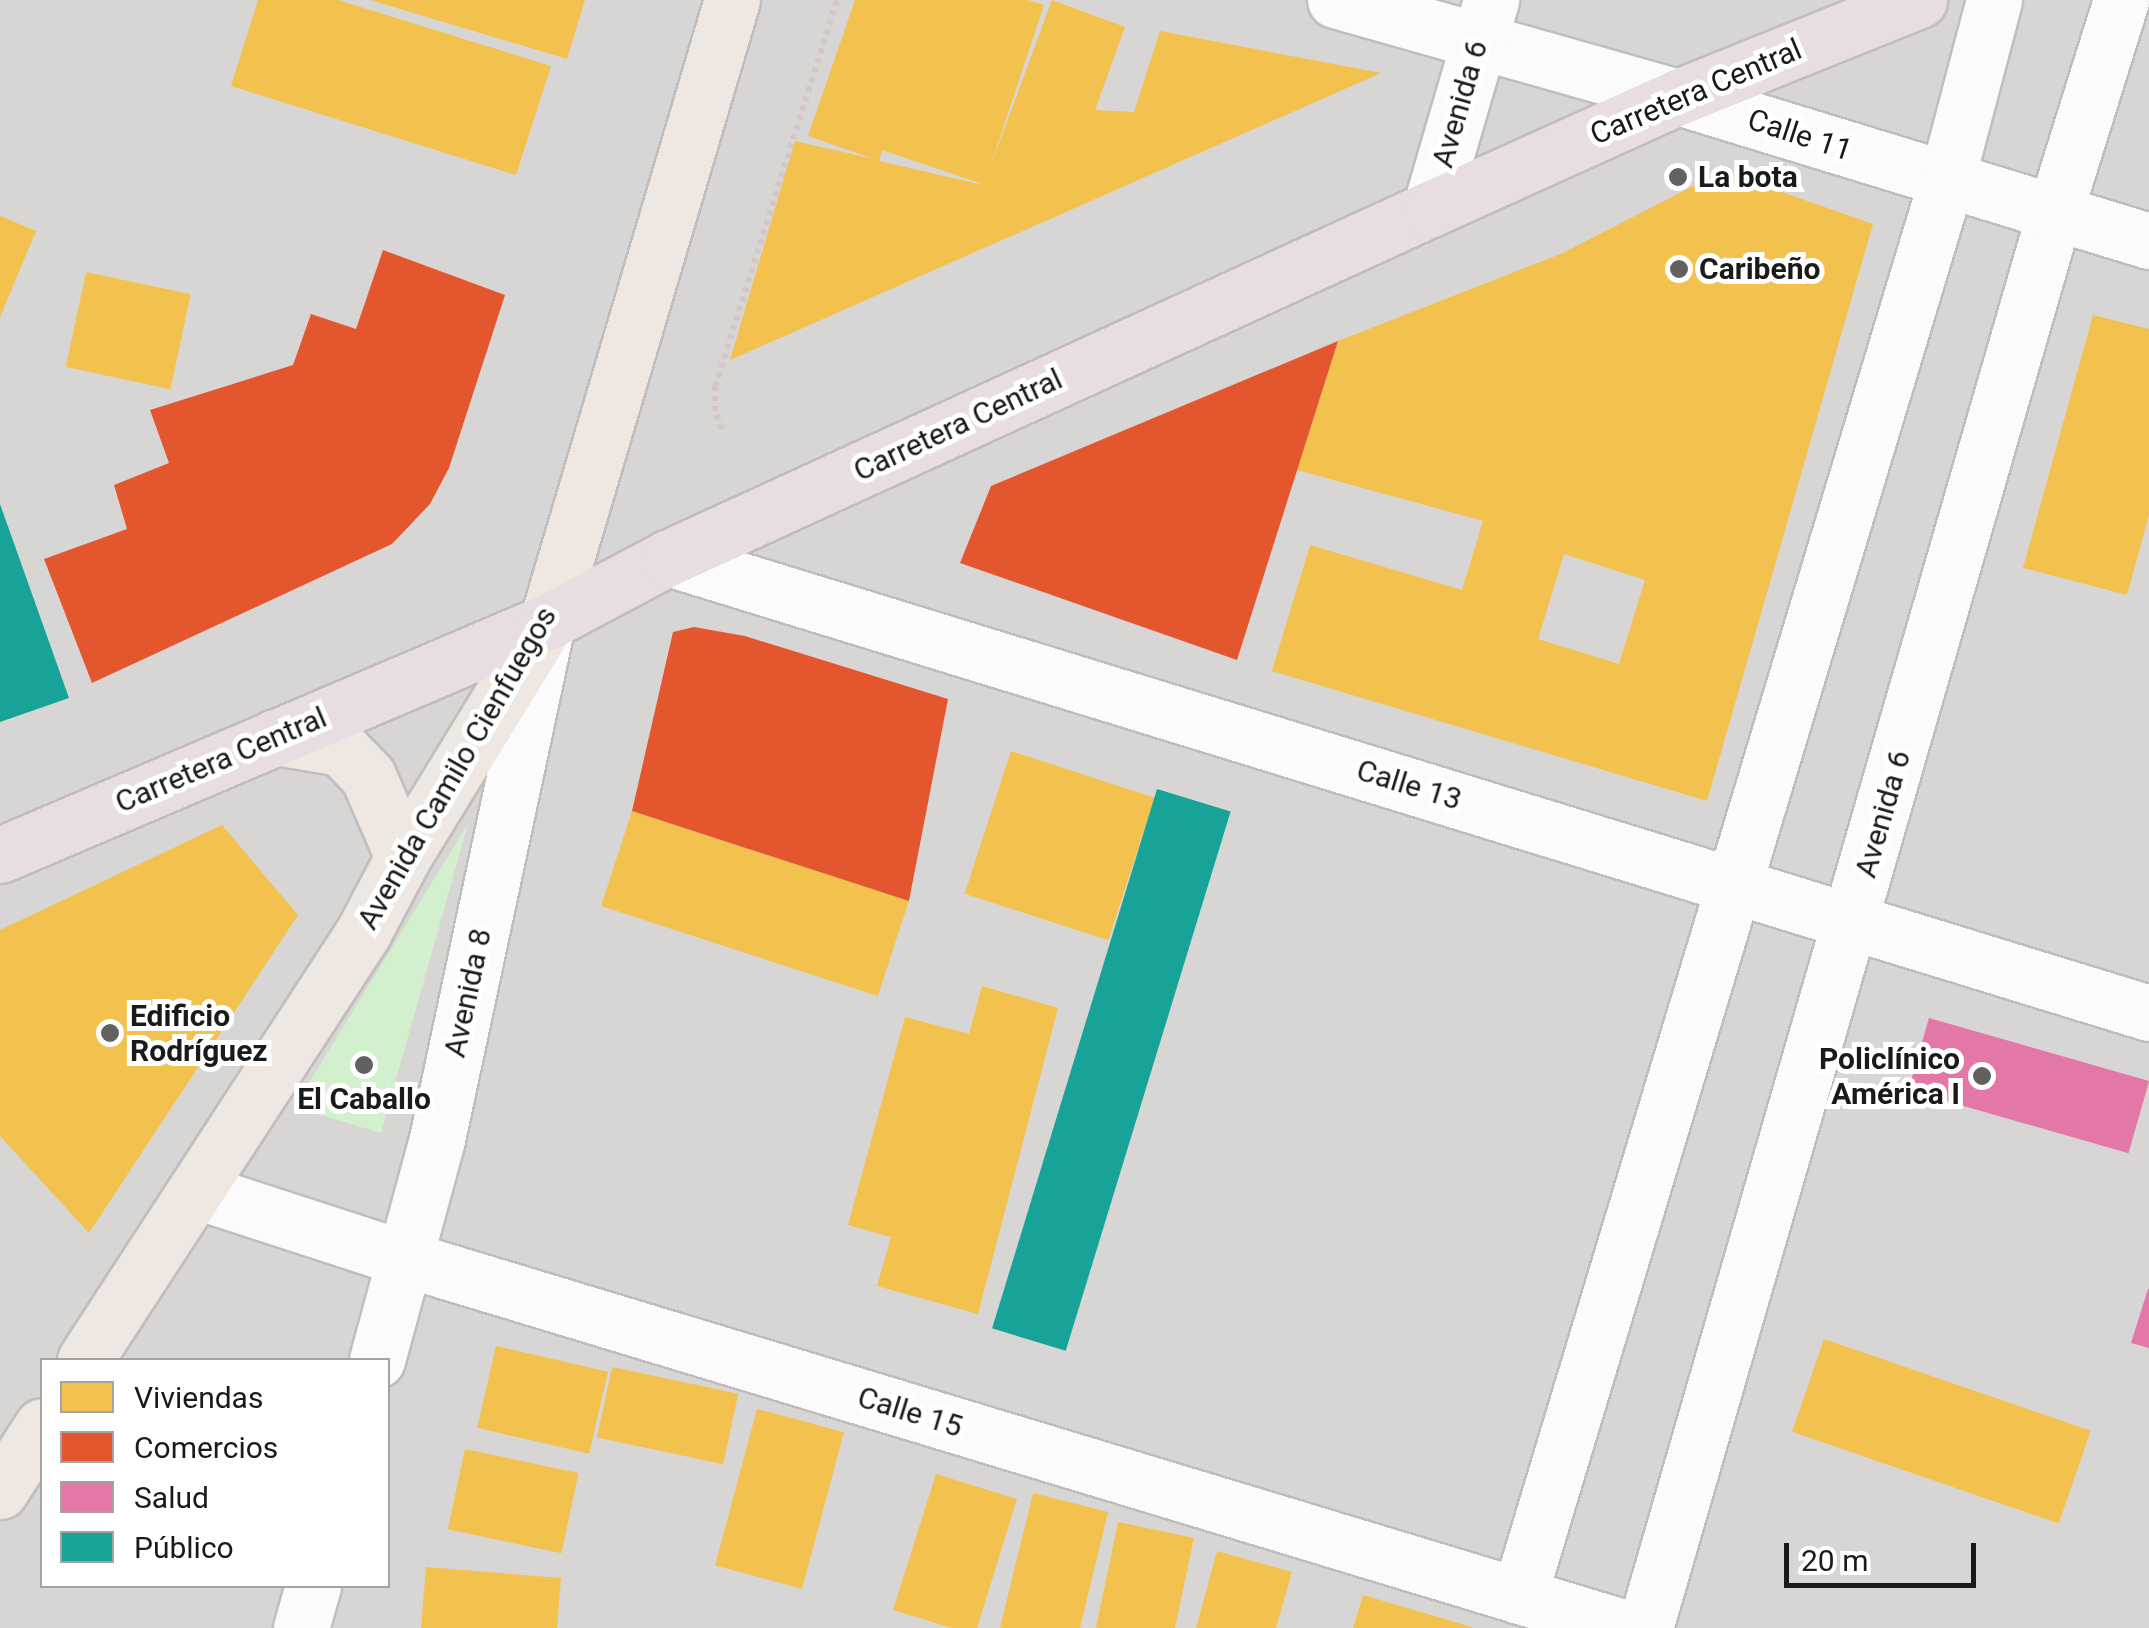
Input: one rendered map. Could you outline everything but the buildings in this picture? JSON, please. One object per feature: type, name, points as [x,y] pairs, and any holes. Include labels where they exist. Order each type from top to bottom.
[{"type":"highway","name":"Carretera Central","points":[[0,855],[547,622],[668,558],[1430,209],[1678,97],[1919,0]]},
{"type":"main road","name":"Avenida Camilo Cienfuegos","points":[[86,1358],[363,933],[404,857],[547,622],[732,0]]},
{"type":"main road","points":[[276,737],[341,748],[368,776],[404,857]]},
{"type":"main road","points":[[0,1491],[40,1429]]},
{"type":"street","name":"Calle 11","points":[[1334,0],[1485,20],[1678,97],[2149,241]]},
{"type":"street","points":[[1551,1612],[1734,885],[1946,182],[1994,0]]},
{"type":"street","name":"Avenida 6","points":[[1645,1628],[1852,924],[2054,212],[2121,0]]},
{"type":"street","name":"Avenida 6","points":[[1430,209],[1485,20]]},
{"type":"street","name":"Calle 13","points":[[668,558],[2149,1013]]},
{"type":"street","name":"Avenida 8","points":[[378,1358],[437,1139],[547,622]]},
{"type":"street","name":"Calle 15","points":[[197,1190],[406,1259],[1551,1612],[1626,1628]]},
{"type":"street","points":[[301,1628],[312,1588]]},
{"type":"path","points":[[722,428],[715,411],[715,386],[837,0]]},
{"type":"shaded area","points":[[0,0],[2149,0],[2149,1628],[0,1628]]},
{"type":"green space","points":[[468,824],[381,1133],[294,1107]]},
{"type":"place","name":"La bota","points":[[1678,177]]},
{"type":"place","name":"Caribeño","points":[[1679,269]]},
{"type":"place","name":"Edificio Rodríguez","points":[[110,1033]]},
{"type":"place","name":"El Caballo","points":[[364,1065]]},
{"type":"place","name":"Policlínico América I","points":[[1982,1076]]}]
